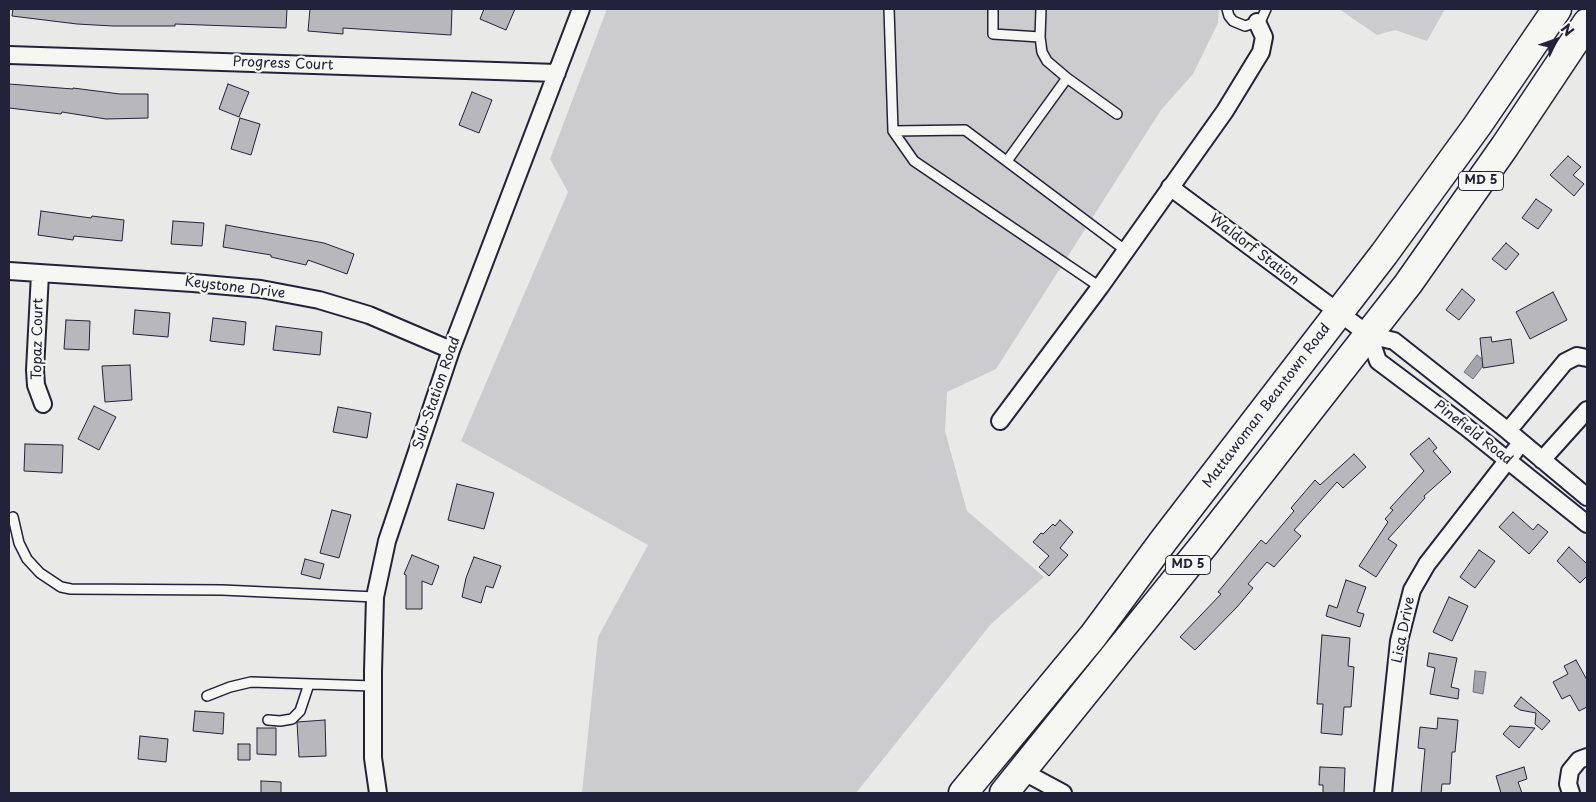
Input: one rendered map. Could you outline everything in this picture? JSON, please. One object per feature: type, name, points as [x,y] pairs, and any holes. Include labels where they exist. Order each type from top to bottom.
[{"type":"highway","name":"Mattawoman Beantown Road","points":[[964,793],[1093,636],[1384,254],[1472,133],[1557,9]]},
{"type":"highway","name":"MD 5","points":[[1004,793],[1204,546],[1408,284],[1499,155],[1587,23]]},
{"type":"highway","points":[[978,793],[1012,753],[1017,730]]},
{"type":"street","name":"Sub-Station Road","points":[[378,793],[373,758],[376,597],[387,541],[451,350],[581,9]]},
{"type":"street","points":[[1000,420],[1100,287],[1225,111],[1261,52],[1264,37],[1262,16]]},
{"type":"street","name":"Progress Court","points":[[9,55],[557,72]]},
{"type":"street","name":"Waldorf Station","points":[[1170,187],[1339,312]]},
{"type":"street","name":"Keystone Drive","points":[[9,271],[193,282],[261,289],[319,300],[369,315],[451,350]]},
{"type":"street","name":"Topaz Court","points":[[40,274],[35,370],[36,385],[43,404]]},
{"type":"street","name":"Pinefield Road","points":[[1339,312],[1369,334],[1394,341],[1508,431],[1587,497]]},
{"type":"street","name":"Pinefield Road","points":[[1369,334],[1378,360],[1587,524]]},
{"type":"street","points":[[1508,431],[1566,362],[1577,356],[1587,358]]},
{"type":"street","points":[[1542,460],[1587,410]]},
{"type":"street","name":"Lisa Drive","points":[[1383,793],[1398,641],[1412,590],[1427,564],[1521,443]]},
{"type":"street","points":[[1571,793],[1568,784],[1570,771],[1579,760],[1587,757]]},
{"type":"street","points":[[1022,771],[1063,793]]},
{"type":"lane","points":[[889,9],[893,131],[914,161],[1100,287]]},
{"type":"lane","points":[[993,9],[993,34],[1040,37]]},
{"type":"lane","points":[[1041,9],[1040,37],[1042,52],[1047,61],[1117,114]]},
{"type":"lane","points":[[1227,9],[1229,16],[1245,26],[1262,16]]},
{"type":"lane","points":[[1007,161],[1067,78]]},
{"type":"lane","points":[[893,131],[965,130],[1125,250]]},
{"type":"lane","points":[[13,517],[19,543],[27,559],[40,573],[61,587],[71,589],[222,590],[376,597]]},
{"type":"lane","points":[[207,696],[230,687],[251,682],[373,686]]},
{"type":"lane","points":[[268,720],[280,722],[292,719],[300,711],[309,684]]},
{"type":"shaded area","points":[[607,9],[1219,9],[1218,23],[1193,74],[1161,110],[996,369],[947,392],[945,431],[967,511],[1044,577],[991,624],[856,793],[582,793],[598,637],[648,545],[461,441],[568,192],[550,159]]},
{"type":"shaded area","points":[[1339,9],[1445,9],[1427,41],[1395,30],[1377,35]]},
{"type":"shaded area","points":[[1477,355],[1486,362],[1473,379],[1464,372]]},
{"type":"shaded area","points":[[1475,671],[1486,672],[1483,694],[1473,692]]},
{"type":"building","points":[[13,9],[287,9],[286,28],[175,24],[175,26],[77,24],[12,16]]},
{"type":"building","points":[[310,9],[452,9],[451,35],[343,28],[343,34],[308,31]]},
{"type":"building","points":[[484,9],[515,9],[506,30],[480,19]]},
{"type":"building","points":[[9,84],[73,88],[120,94],[148,94],[148,118],[106,119],[62,112],[61,114],[9,108]]},
{"type":"building","points":[[228,84],[249,92],[239,117],[219,109]]},
{"type":"building","points":[[472,92],[492,100],[479,133],[459,125]]},
{"type":"building","points":[[240,118],[260,124],[251,155],[231,149]]},
{"type":"building","points":[[1568,156],[1581,167],[1573,175],[1584,184],[1574,196],[1550,175]]},
{"type":"building","points":[[1536,199],[1552,210],[1538,229],[1522,218]]},
{"type":"building","points":[[41,211],[91,218],[92,216],[124,220],[122,241],[74,236],[73,240],[38,235]]},
{"type":"building","points":[[173,221],[204,223],[202,246],[171,244]]},
{"type":"building","points":[[226,225],[324,243],[354,254],[347,274],[308,260],[306,265],[271,257],[271,255],[223,247]]},
{"type":"building","points":[[1506,243],[1519,254],[1506,270],[1492,259]]},
{"type":"building","points":[[1462,289],[1475,300],[1459,320],[1446,310]]},
{"type":"building","points":[[1553,292],[1567,320],[1530,339],[1516,312]]},
{"type":"building","points":[[135,310],[170,313],[168,337],[133,334]]},
{"type":"building","points":[[213,318],[246,322],[244,345],[210,341]]},
{"type":"building","points":[[66,320],[90,321],[89,350],[64,349]]},
{"type":"building","points":[[276,326],[322,332],[320,355],[273,350]]},
{"type":"building","points":[[1491,337],[1492,342],[1511,339],[1514,363],[1483,368],[1480,338]]},
{"type":"building","points":[[130,365],[132,400],[105,402],[102,366]]},
{"type":"building","points":[[94,406],[116,417],[99,450],[78,439]]},
{"type":"building","points":[[338,407],[371,413],[367,438],[333,432]]},
{"type":"building","points":[[1429,438],[1437,448],[1433,451],[1451,472],[1424,496],[1425,498],[1388,539],[1397,545],[1376,577],[1359,566],[1388,522],[1385,519],[1393,510],[1390,508],[1424,471],[1410,454]]},
{"type":"building","points":[[25,444],[63,445],[62,473],[24,471]]},
{"type":"building","points":[[1354,454],[1366,467],[1343,488],[1337,482],[1294,530],[1301,536],[1274,567],[1267,562],[1248,584],[1253,588],[1237,607],[1195,650],[1180,637],[1221,594],[1218,592],[1261,540],[1266,544],[1294,511],[1291,508],[1315,480],[1320,485]]},
{"type":"building","points":[[457,484],[494,493],[484,529],[448,520]]},
{"type":"building","points":[[332,510],[351,515],[339,558],[320,553]]},
{"type":"building","points":[[1513,512],[1533,530],[1538,524],[1548,532],[1529,554],[1499,527]]},
{"type":"building","points":[[1060,520],[1073,532],[1060,548],[1068,555],[1049,576],[1039,567],[1049,556],[1033,542],[1041,533],[1043,534],[1053,524],[1055,526]]},
{"type":"building","points":[[1569,547],[1587,564],[1587,576],[1580,583],[1557,561]]},
{"type":"building","points":[[1479,550],[1495,561],[1475,588],[1460,577]]},
{"type":"building","points":[[412,555],[439,566],[432,585],[422,581],[422,609],[406,609],[406,575],[404,574]]},
{"type":"building","points":[[474,557],[501,566],[493,588],[486,586],[481,603],[462,597],[466,578]]},
{"type":"building","points":[[305,559],[324,564],[320,579],[301,574]]},
{"type":"building","points":[[1346,580],[1366,587],[1357,612],[1364,614],[1360,627],[1326,616],[1329,605],[1337,608]]},
{"type":"building","points":[[1449,597],[1468,606],[1452,641],[1433,632]]},
{"type":"building","points":[[1322,635],[1350,638],[1348,666],[1354,667],[1352,695],[1351,707],[1344,707],[1342,735],[1321,733],[1323,704],[1317,704]]},
{"type":"building","points":[[1429,653],[1457,658],[1451,687],[1459,689],[1458,699],[1430,694],[1435,668],[1427,666]]},
{"type":"building","points":[[1576,660],[1587,680],[1587,707],[1579,711],[1570,695],[1562,699],[1553,682],[1568,674],[1564,666]]},
{"type":"building","points":[[1521,697],[1550,721],[1542,730],[1535,724],[1536,713],[1520,710],[1514,706]]},
{"type":"building","points":[[195,711],[224,713],[223,734],[193,731]]},
{"type":"building","points":[[1438,718],[1458,720],[1455,752],[1452,752],[1450,784],[1442,784],[1441,793],[1421,793],[1425,749],[1418,748],[1420,727],[1437,729]]},
{"type":"building","points":[[325,720],[326,756],[299,757],[297,722]]},
{"type":"building","points":[[1510,726],[1535,728],[1519,748],[1503,734]]},
{"type":"building","points":[[257,728],[276,728],[276,755],[257,754]]},
{"type":"building","points":[[140,736],[168,739],[166,762],[138,759]]},
{"type":"building","points":[[238,744],[250,744],[250,760],[238,760]]},
{"type":"building","points":[[1320,767],[1345,768],[1344,793],[1323,793],[1323,785],[1319,785]]},
{"type":"building","points":[[1524,767],[1527,779],[1518,782],[1522,793],[1501,793],[1496,776]]},
{"type":"building","points":[[261,781],[281,782],[281,793],[261,793]]}]
